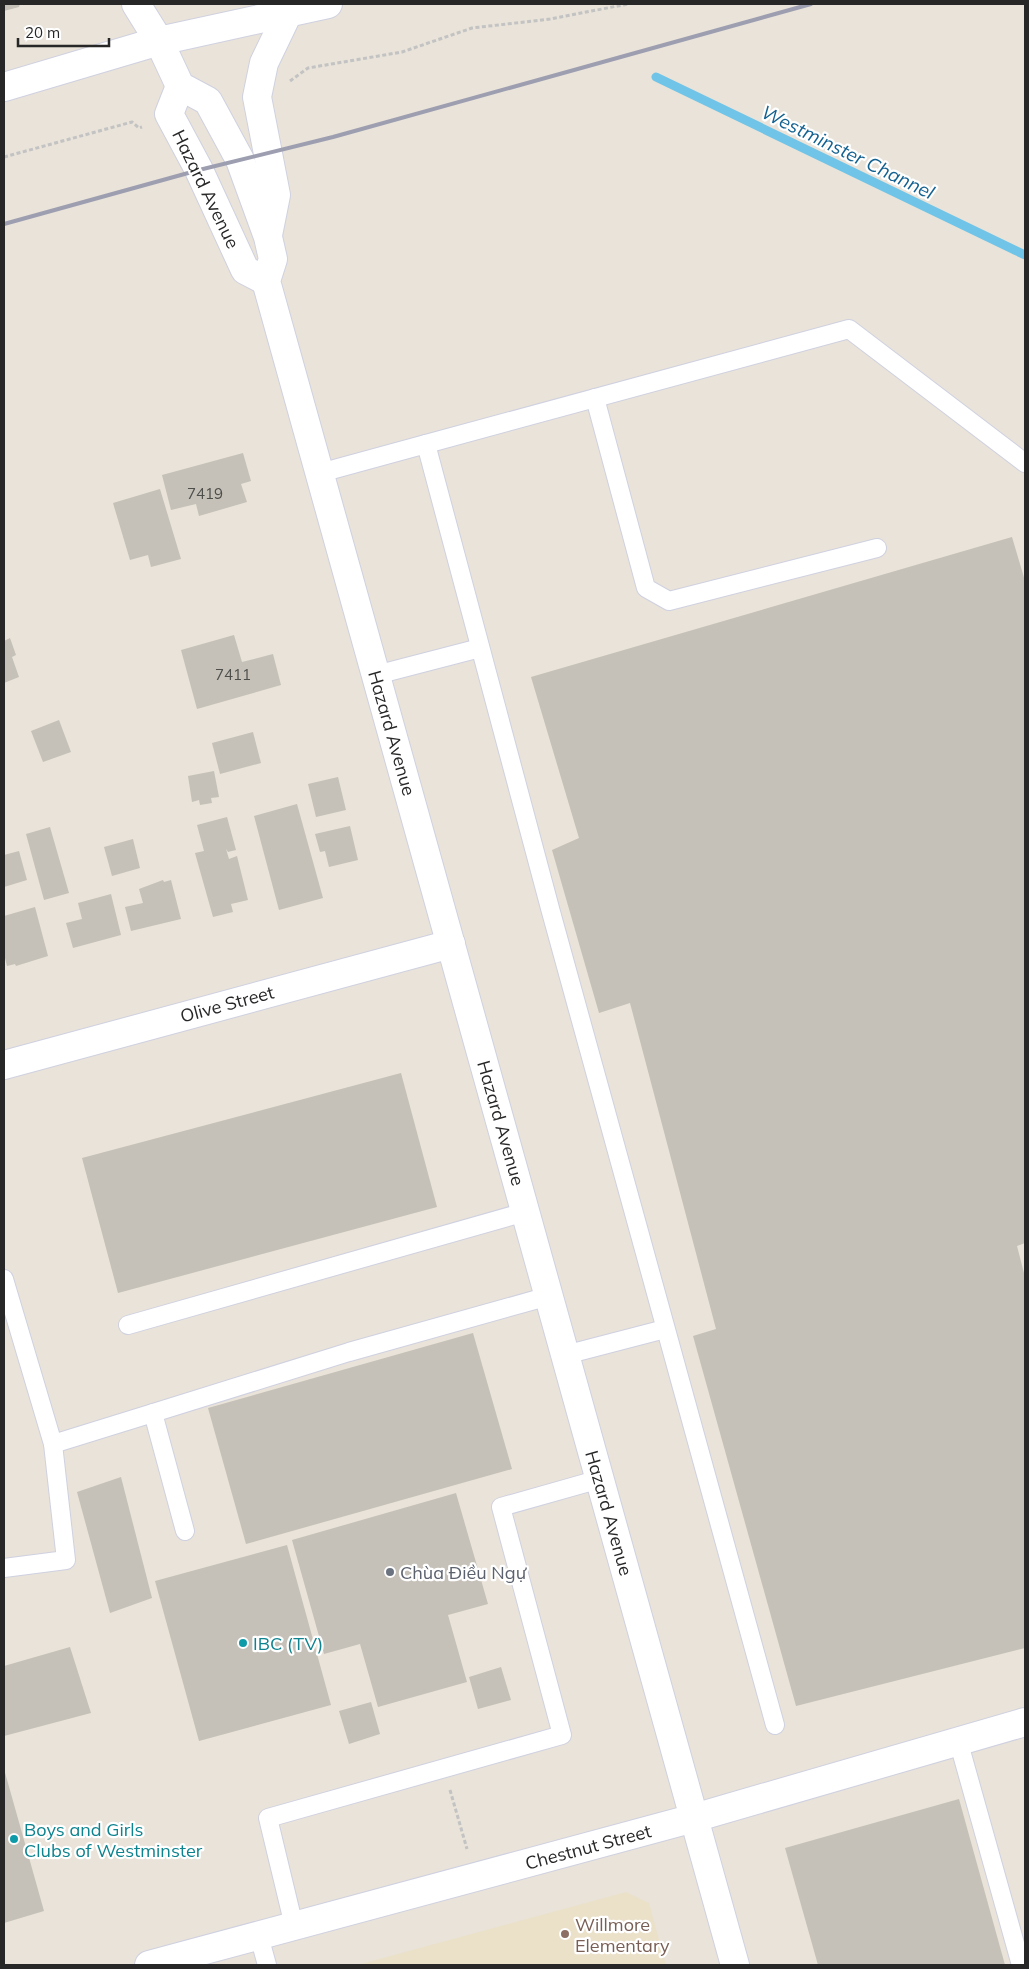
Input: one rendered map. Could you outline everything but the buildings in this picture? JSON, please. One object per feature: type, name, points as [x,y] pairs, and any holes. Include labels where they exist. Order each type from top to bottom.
[{"type":"street","points":[[136,4],[159,40],[180,86]]},
{"type":"street","points":[[4,87],[159,40],[328,4]]},
{"type":"street","points":[[268,237],[276,195],[257,97],[264,63],[289,11]]},
{"type":"street","name":"Hazard Avenue","points":[[266,281],[245,270],[199,170],[169,114],[180,86],[208,101],[240,160],[268,237],[274,259],[266,281],[735,1965]]},
{"type":"street","name":"Olive Street","points":[[4,1065],[451,944]]},
{"type":"street","name":"Chestnut Street","points":[[149,1965],[694,1818],[1025,1722]]},
{"type":"lane","points":[[320,473],[849,329],[1025,463]]},
{"type":"lane","points":[[595,398],[646,588],[669,602],[877,548]]},
{"type":"lane","points":[[426,444],[480,648],[775,1725]]},
{"type":"lane","points":[[376,675],[480,648]]},
{"type":"lane","points":[[128,1325],[525,1212]]},
{"type":"lane","points":[[4,1279],[53,1444],[66,1560],[4,1568]]},
{"type":"lane","points":[[53,1444],[349,1352],[549,1296]]},
{"type":"lane","points":[[565,1355],[666,1329]]},
{"type":"lane","points":[[153,1413],[186,1531]]},
{"type":"lane","points":[[294,1926],[268,1818],[562,1735],[501,1508],[600,1479]]},
{"type":"lane","points":[[958,1740],[1021,1965]]},
{"type":"lane","points":[[259,1936],[267,1965]]},
{"type":"path","points":[[288,82],[308,68],[402,52],[472,28],[550,19],[628,4]]},
{"type":"path","points":[[4,156],[132,122]]},
{"type":"path","points":[[444,1768],[474,1877]]},
{"type":"shaded area","name":"Willmore Elementary","points":[[626,1892],[649,1903],[666,1965],[357,1965]]},
{"type":"waterway","name":"Westminster Channel","points":[[656,77],[1025,255]]},
{"type":"railway","points":[[4,224],[199,170],[333,137],[811,4]]},
{"type":"place","name":"Chùa Điều Ngự","points":[[390,1572]]},
{"type":"place","name":"IBC (TV)","points":[[243,1643]]},
{"type":"place","name":"Boys and Girls Clubs of Westminster","points":[[14,1839]]},
{"type":"place","name":"Willmore Elementary","points":[[565,1934]]}]
